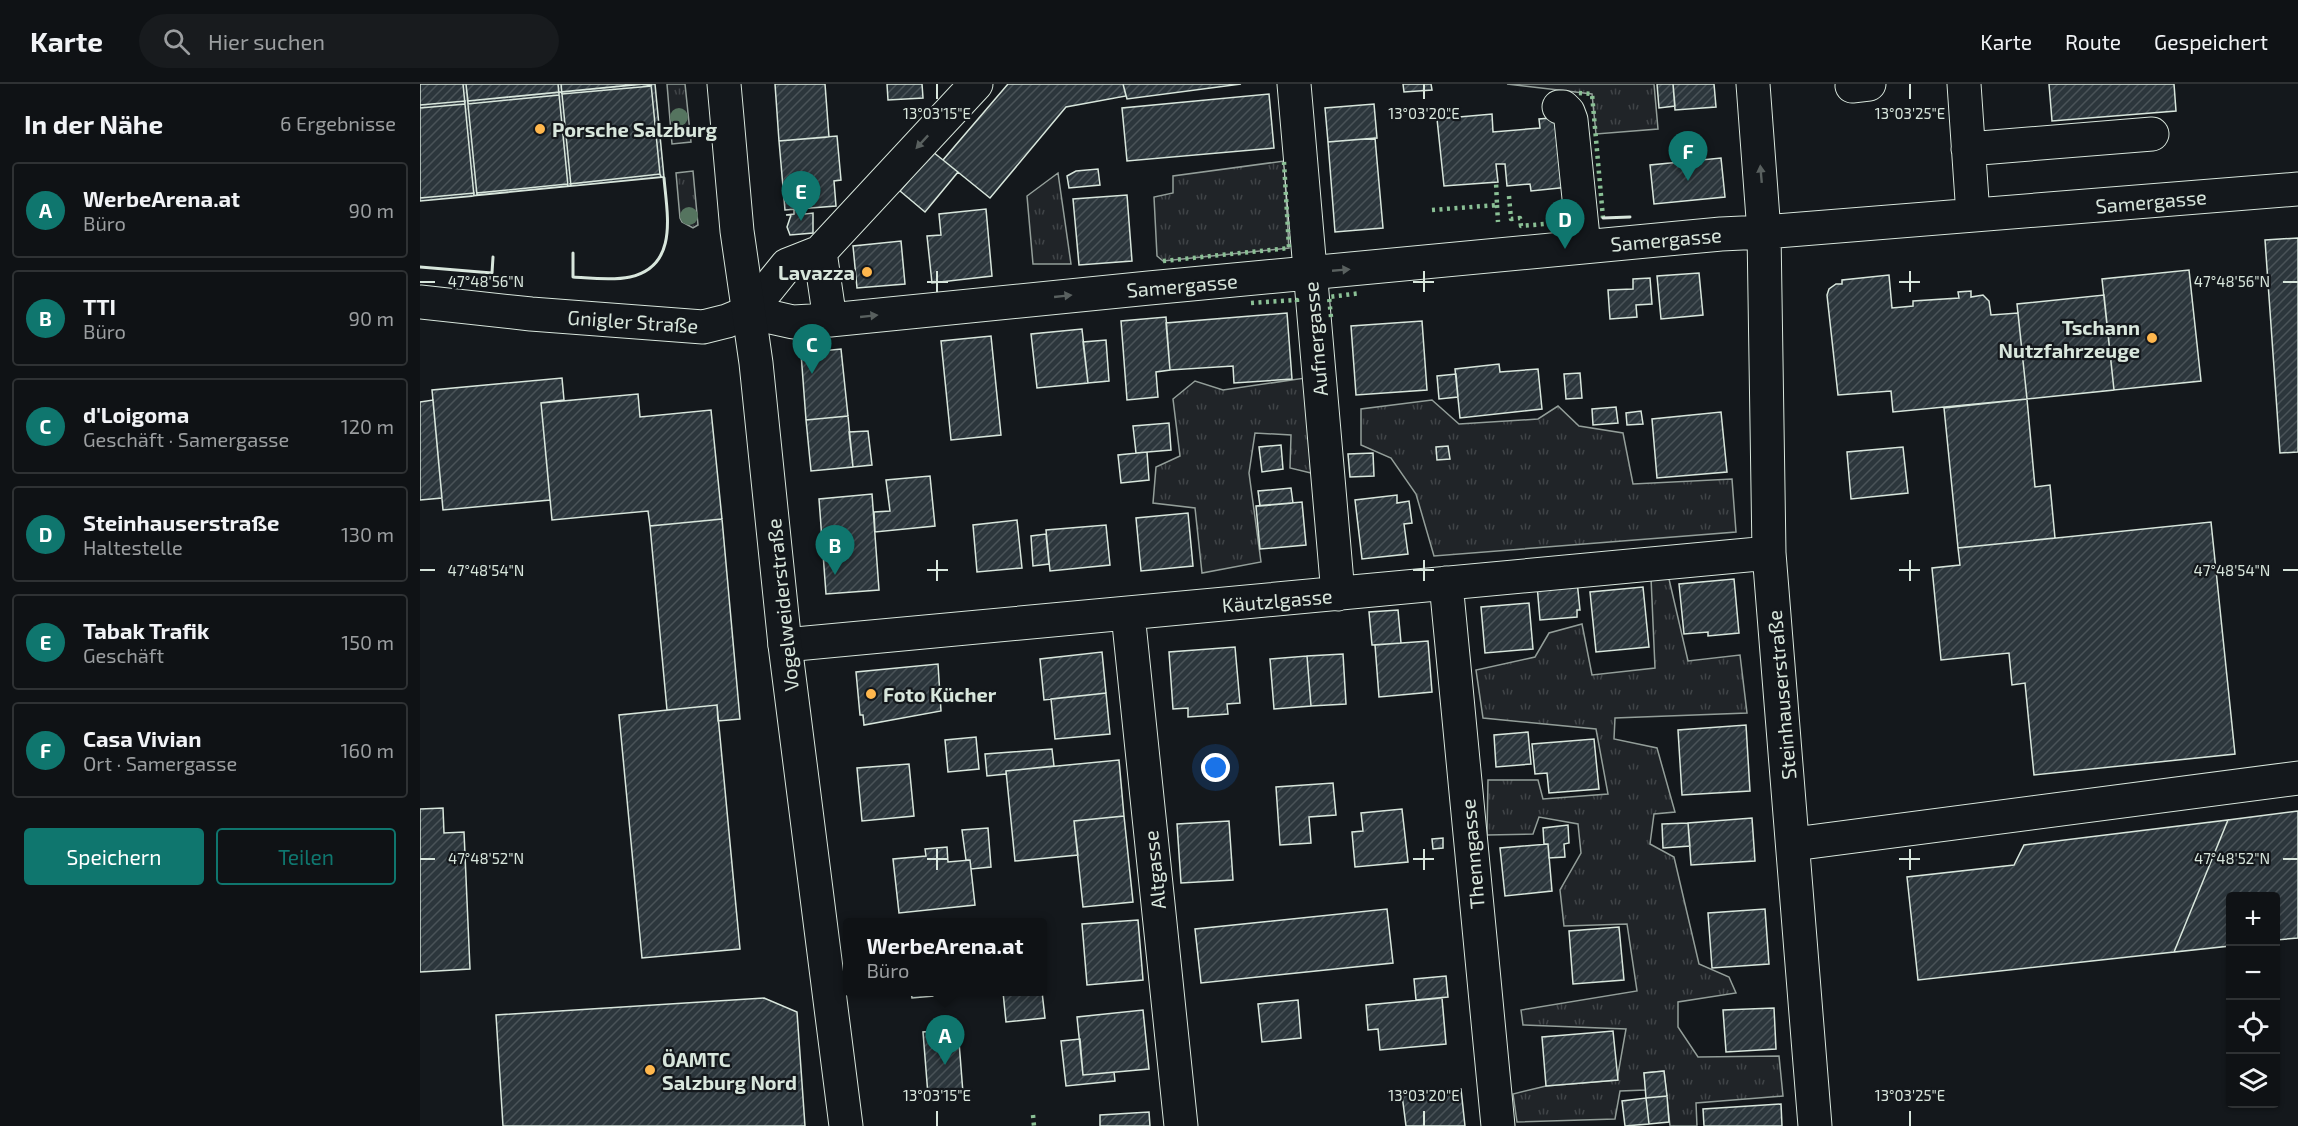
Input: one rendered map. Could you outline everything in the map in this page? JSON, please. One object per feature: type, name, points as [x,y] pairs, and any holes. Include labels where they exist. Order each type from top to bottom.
[{"type":"street","name":"Vogelweiderstraße","points":[[724,84],[737,231],[749,312],[785,645],[846,1126]]},
{"type":"street","points":[[749,312],[787,265],[820,252],[976,84]]},
{"type":"street","name":"Aufnergasse","points":[[1294,84],[1338,594]]},
{"type":"street","name":"Steinhauserstraße","points":[[1753,84],[1764,232],[1769,553],[1815,1126]]},
{"type":"street","points":[[1964,84],[1973,215]]},
{"type":"street","points":[[1559,107],[1563,107],[1568,112],[1571,120],[1584,247]]},
{"type":"street","points":[[1968,149],[2152,134]]},
{"type":"street","name":"Samergasse","points":[[749,312],[793,322],[830,320],[1721,234],[2298,189]]},
{"type":"street","points":[[820,252],[830,320]]},
{"type":"street","name":"Gnigler Straße","points":[[420,302],[531,314],[703,327],[749,312]]},
{"type":"street","name":"Käutzlgasse","points":[[785,645],[1769,553]]},
{"type":"street","name":"Thenngasse","points":[[1446,583],[1498,1126]]},
{"type":"street","name":"Altgasse","points":[[1128,614],[1181,1126]]},
{"type":"street","points":[[1794,844],[2298,778]]},
{"type":"green space","points":[[667,84],[685,84],[691,142],[672,144]]},
{"type":"green space","points":[[1507,84],[1654,84],[1658,129],[1596,134],[1592,94]]},
{"type":"green space","points":[[1284,161],[1289,248],[1163,261],[1157,256],[1154,197],[1173,193],[1173,176]]},
{"type":"green space","points":[[693,171],[698,225],[693,228],[682,222],[680,218],[676,173]]},
{"type":"green space","points":[[1058,173],[1071,264],[1033,264],[1027,196]]},
{"type":"green space","points":[[1305,378],[1311,473],[1290,468],[1291,435],[1255,433],[1249,473],[1261,562],[1202,573],[1195,508],[1153,503],[1156,467],[1180,456],[1173,399],[1195,381],[1223,390]]},
{"type":"green space","points":[[1432,400],[1459,424],[1538,419],[1558,406],[1579,426],[1623,433],[1633,484],[1732,479],[1736,532],[1434,556],[1416,494],[1391,458],[1361,445],[1361,409]]},
{"type":"green space","points":[[1651,578],[1669,579],[1688,661],[1740,655],[1747,713],[1615,718],[1614,739],[1657,748],[1675,812],[1654,814],[1650,844],[1674,857],[1699,964],[1729,977],[1736,993],[1678,1002],[1678,1027],[1698,1057],[1779,1056],[1783,1096],[1696,1103],[1697,1126],[1670,1126],[1664,1071],[1644,1073],[1646,1090],[1620,1091],[1615,1119],[1517,1122],[1513,1094],[1546,1086],[1617,1080],[1626,1029],[1523,1025],[1521,1010],[1637,991],[1627,924],[1564,926],[1560,890],[1581,853],[1578,824],[1539,817],[1533,834],[1487,835],[1488,780],[1538,780],[1543,799],[1608,794],[1596,729],[1483,718],[1476,670],[1535,657],[1549,633],[1582,624],[1592,675],[1655,668]]},
{"type":"building","name":"Porsche Salzburg","points":[[420,84],[655,84],[664,177],[420,201]]},
{"type":"building","points":[[463,84],[466,84],[477,195],[474,196]]},
{"type":"building","points":[[466,84],[644,84],[468,101]]},
{"type":"building","points":[[558,84],[561,84],[571,186],[568,186]]},
{"type":"building","points":[[641,84],[652,86],[562,94],[561,92]]},
{"type":"building","points":[[651,84],[655,84],[664,177],[660,174]]},
{"type":"building","points":[[775,84],[825,84],[829,137],[779,141]]},
{"type":"building","points":[[887,84],[922,84],[923,98],[888,100]]},
{"type":"building","points":[[1008,84],[1123,84],[1126,96],[1066,107],[990,198],[943,160]]},
{"type":"building","points":[[1123,84],[1241,84],[1127,99]]},
{"type":"building","points":[[1403,84],[1431,84],[1432,90],[1404,92]]},
{"type":"building","points":[[1657,84],[1673,84],[1675,106],[1659,108]]},
{"type":"building","points":[[1673,84],[1714,84],[1716,107],[1675,110]]},
{"type":"building","points":[[2049,84],[2174,84],[2176,111],[2052,121]]},
{"type":"building","points":[[559,92],[559,95],[468,104],[468,101]]},
{"type":"building","points":[[1269,94],[1274,148],[1127,161],[1122,108]]},
{"type":"building","points":[[465,101],[465,104],[420,108],[420,105]]},
{"type":"building","points":[[1374,104],[1377,138],[1328,142],[1325,108]]},
{"type":"building","points":[[1492,114],[1493,132],[1540,128],[1539,119],[1562,117],[1569,187],[1531,191],[1530,184],[1507,186],[1505,164],[1496,164],[1498,182],[1444,186],[1437,119]]},
{"type":"building","points":[[837,136],[841,180],[834,181],[836,206],[785,210],[779,141]]},
{"type":"building","points":[[1375,138],[1383,228],[1335,232],[1328,142]]},
{"type":"building","points":[[933,152],[958,172],[925,212],[900,191]]},
{"type":"building","points":[[1721,158],[1725,197],[1654,204],[1650,165]]},
{"type":"building","points":[[1098,169],[1100,185],[1069,188],[1067,176],[1076,171]]},
{"type":"building","points":[[660,174],[661,177],[571,186],[570,184]]},
{"type":"building","points":[[567,184],[568,186],[477,195],[477,193]]},
{"type":"building","points":[[474,193],[474,196],[420,201],[420,198]]},
{"type":"building","points":[[1127,195],[1132,261],[1079,265],[1073,199]]},
{"type":"building","points":[[986,209],[992,276],[932,283],[927,236],[941,235],[939,214]]},
{"type":"building","points":[[794,210],[804,210],[805,214],[813,213],[813,233],[790,235],[787,227],[791,215],[786,215],[794,214]]},
{"type":"building","points":[[2298,238],[2298,452],[2280,453],[2265,240]]},
{"type":"building","points":[[901,241],[905,284],[857,288],[853,246]]},
{"type":"building","name":"Tschann Nutzfahrzeuge","points":[[2189,270],[2201,381],[2114,390],[2102,279]]},
{"type":"building","points":[[1699,273],[1703,315],[1661,319],[1657,276]]},
{"type":"building","points":[[1889,275],[1892,308],[1913,306],[1913,301],[1959,298],[1958,292],[1971,291],[1971,297],[1983,295],[1989,301],[1991,315],[2018,313],[2027,399],[1893,412],[1891,391],[1838,395],[1827,295],[1829,289],[1836,284],[1842,284],[1842,280]]},
{"type":"building","points":[[1650,278],[1652,304],[1636,305],[1637,317],[1610,319],[1608,290],[1633,289],[1633,279]]},
{"type":"building","points":[[2104,295],[2114,390],[2027,399],[2017,304]]},
{"type":"building","points":[[1287,313],[1292,379],[1234,383],[1233,366],[1170,370],[1166,323]]},
{"type":"building","points":[[1166,317],[1170,370],[1156,372],[1158,397],[1127,400],[1121,321]]},
{"type":"building","points":[[1422,321],[1427,390],[1356,395],[1351,326]]},
{"type":"building","points":[[1082,329],[1088,383],[1037,388],[1031,334]]},
{"type":"building","points":[[991,336],[1001,435],[951,440],[941,341]]},
{"type":"building","points":[[1106,340],[1109,381],[1088,383],[1083,342]]},
{"type":"building","points":[[841,349],[848,416],[806,420],[801,353]]},
{"type":"building","points":[[1499,364],[1500,372],[1538,369],[1542,409],[1460,418],[1455,369]]},
{"type":"building","points":[[1580,373],[1582,398],[1566,399],[1564,374]]},
{"type":"building","points":[[1456,374],[1458,397],[1439,399],[1437,376]]},
{"type":"building","points":[[562,378],[564,400],[541,403],[550,500],[443,510],[432,390]]},
{"type":"building","points":[[638,394],[640,417],[711,410],[722,519],[650,526],[648,511],[552,520],[541,403]]},
{"type":"building","points":[[2027,399],[2035,487],[2050,485],[2055,538],[1958,548],[1944,408]]},
{"type":"building","points":[[433,400],[442,498],[420,500],[420,402]]},
{"type":"building","points":[[1616,407],[1618,423],[1593,425],[1592,409]]},
{"type":"building","points":[[1641,411],[1643,424],[1627,425],[1626,413]]},
{"type":"building","points":[[1721,412],[1727,472],[1657,478],[1652,419]]},
{"type":"building","points":[[848,416],[853,467],[811,471],[806,420]]},
{"type":"building","points":[[1169,423],[1171,450],[1136,453],[1133,426]]},
{"type":"building","points":[[868,431],[872,465],[853,467],[849,432]]},
{"type":"building","points":[[1281,445],[1283,469],[1262,472],[1259,447]]},
{"type":"building","points":[[1448,446],[1450,459],[1437,460],[1436,447]]},
{"type":"building","points":[[1903,447],[1908,493],[1851,499],[1847,452]]},
{"type":"building","points":[[1147,452],[1149,480],[1121,483],[1118,455]]},
{"type":"building","points":[[1373,453],[1374,476],[1350,477],[1348,454]]},
{"type":"building","points":[[930,476],[935,526],[875,532],[874,512],[890,511],[886,480]]},
{"type":"building","points":[[1291,488],[1293,503],[1260,506],[1258,491]]},
{"type":"building","points":[[872,494],[879,590],[826,594],[819,499]]},
{"type":"building","points":[[1397,495],[1397,503],[1409,501],[1412,523],[1404,524],[1408,554],[1362,559],[1355,500]]},
{"type":"building","points":[[1302,502],[1306,545],[1260,549],[1256,506]]},
{"type":"building","points":[[1188,513],[1193,566],[1141,571],[1136,518]]},
{"type":"building","points":[[722,519],[740,719],[718,721],[717,705],[667,710],[650,526]]},
{"type":"building","points":[[1017,520],[1022,568],[977,572],[973,525]]},
{"type":"building","points":[[2211,522],[2235,754],[2034,775],[2025,683],[2012,685],[2009,653],[1941,660],[1932,568],[1960,565],[1958,548]]},
{"type":"building","points":[[1106,525],[1110,565],[1050,571],[1046,530]]},
{"type":"building","points":[[1046,534],[1049,564],[1033,566],[1031,536]]},
{"type":"building","points":[[1734,579],[1739,633],[1708,636],[1708,632],[1684,634],[1679,584]]},
{"type":"building","points":[[1577,581],[1580,610],[1577,610],[1577,617],[1540,620],[1537,585]]},
{"type":"building","points":[[1643,587],[1649,647],[1596,652],[1590,592]]},
{"type":"building","points":[[1529,603],[1533,649],[1485,653],[1481,607]]},
{"type":"building","points":[[1398,610],[1401,643],[1372,645],[1369,612]]},
{"type":"building","points":[[1428,641],[1432,692],[1379,697],[1375,645]]},
{"type":"building","points":[[1235,647],[1240,703],[1227,704],[1228,714],[1188,717],[1188,708],[1173,709],[1169,652]]},
{"type":"building","points":[[1102,652],[1106,693],[1044,700],[1040,659]]},
{"type":"building","points":[[1343,654],[1346,704],[1311,706],[1307,656]]},
{"type":"building","points":[[1307,656],[1311,706],[1274,709],[1270,659]]},
{"type":"building","points":[[938,664],[941,711],[864,725],[863,715],[860,715],[856,672]]},
{"type":"building","points":[[1106,693],[1110,734],[1055,739],[1051,699]]},
{"type":"building","points":[[717,705],[740,949],[642,958],[619,715]]},
{"type":"building","points":[[1746,725],[1750,791],[1682,795],[1678,730]]},
{"type":"building","points":[[1528,732],[1531,764],[1496,767],[1494,735]]},
{"type":"building","points":[[976,737],[979,769],[948,772],[945,740]]},
{"type":"building","points":[[1594,739],[1599,789],[1549,793],[1547,773],[1535,774],[1532,744]]},
{"type":"building","points":[[1052,749],[1054,766],[1006,771],[1006,774],[987,776],[985,754]]},
{"type":"building","points":[[1119,760],[1124,816],[1074,821],[1078,855],[1015,861],[1006,771]]},
{"type":"building","points":[[909,764],[914,816],[862,821],[857,768]]},
{"type":"building","points":[[1333,783],[1336,815],[1309,817],[1311,843],[1280,845],[1276,787]]},
{"type":"building","points":[[443,808],[444,833],[464,832],[470,969],[420,972],[420,809]]},
{"type":"building","points":[[1402,809],[1408,862],[1355,867],[1352,832],[1363,831],[1361,813]]},
{"type":"building","points":[[2298,811],[2298,938],[2280,940],[2280,892],[2226,892],[2226,946],[2174,952],[2228,820]]},
{"type":"building","points":[[1124,816],[1133,902],[1083,907],[1074,821]]},
{"type":"building","points":[[1752,818],[1755,861],[1691,865],[1688,823]]},
{"type":"building","points":[[2228,820],[2174,952],[1918,980],[1907,877],[2014,865],[2024,845]]},
{"type":"building","points":[[1229,821],[1233,880],[1181,883],[1177,824]]},
{"type":"building","points":[[1688,823],[1690,846],[1663,848],[1662,824]]},
{"type":"building","points":[[1568,825],[1569,843],[1564,844],[1565,857],[1549,858],[1548,844],[1544,844],[1543,828]]},
{"type":"building","points":[[988,828],[991,867],[971,869],[970,860],[966,860],[962,830]]},
{"type":"building","points":[[1443,838],[1443,848],[1433,849],[1432,839]]},
{"type":"building","points":[[1548,844],[1552,891],[1505,896],[1500,848]]},
{"type":"building","points":[[947,847],[948,862],[970,860],[975,905],[899,913],[893,859],[926,856],[925,849]]},
{"type":"building","points":[[1387,909],[1393,963],[1201,983],[1195,929]]},
{"type":"building","points":[[1765,909],[1769,964],[1712,968],[1708,913]]},
{"type":"building","points":[[1138,920],[1143,980],[1087,985],[1082,924]]},
{"type":"building","points":[[1619,927],[1624,980],[1573,984],[1569,931]]},
{"type":"building","points":[[1446,976],[1448,997],[1416,1000],[1414,979]]},
{"type":"building","points":[[912,996],[935,996],[912,998]]},
{"type":"building","points":[[1003,996],[1042,996],[1045,1018],[1006,1022]]},
{"type":"building","name":"ÖAMTC Salzburg Nord","points":[[764,998],[797,1012],[805,1126],[503,1126],[496,1015]]},
{"type":"building","points":[[1442,998],[1446,1044],[1380,1050],[1378,1029],[1368,1030],[1366,1005]]},
{"type":"building","points":[[1298,1000],[1301,1038],[1262,1042],[1258,1004]]},
{"type":"building","points":[[1774,1008],[1776,1049],[1726,1052],[1723,1010]]},
{"type":"building","points":[[1143,1010],[1149,1069],[1083,1075],[1077,1017]]},
{"type":"building","points":[[958,1029],[963,1093],[928,1095],[923,1032]]},
{"type":"building","points":[[1613,1031],[1618,1080],[1546,1086],[1542,1037]]},
{"type":"building","points":[[1080,1039],[1083,1075],[1114,1072],[1115,1081],[1066,1086],[1061,1041]]},
{"type":"building","points":[[1664,1071],[1667,1096],[1646,1098],[1644,1073]]},
{"type":"building","points":[[1461,1089],[1465,1126],[1406,1126],[1402,1095]]},
{"type":"building","points":[[1667,1096],[1669,1122],[1649,1124],[1646,1098]]},
{"type":"building","points":[[1646,1098],[1649,1124],[1625,1126],[1622,1101]]},
{"type":"building","points":[[1781,1104],[1782,1126],[1704,1126],[1703,1109]]},
{"type":"building","points":[[1149,1112],[1150,1126],[1100,1126],[1100,1115]]},
{"type":"hedge","points":[[1579,93],[1592,94],[1603,218]]},
{"type":"hedge","points":[[1163,261],[1289,248],[1284,162]]},
{"type":"hedge","points":[[1432,210],[1497,205],[1496,182]]},
{"type":"hedge","points":[[1509,196],[1511,219],[1520,218],[1521,226],[1568,222]]},
{"type":"hedge","points":[[1497,205],[1498,222]]},
{"type":"hedge","points":[[1331,317],[1329,297],[1361,293]]},
{"type":"hedge","points":[[1251,303],[1297,300],[1297,302]]},
{"type":"hedge","points":[[1033,1115],[1034,1126]]},
{"type":"wall","points":[[573,253],[573,277],[616,279],[646,271],[656,262],[663,250],[666,237],[667,207],[664,178]]},
{"type":"wall","points":[[1603,218],[1630,217]]},
{"type":"wall","points":[[420,267],[492,273],[493,257]]},
{"type":"place","name":"Porsche Salzburg","points":[[540,129]]},
{"type":"place","name":"Casa Vivian","points":[[1688,181]]},
{"type":"place","name":"Tabak Trafik","points":[[801,221]]},
{"type":"place","name":"Steinhauserstraße","points":[[1565,249]]},
{"type":"place","name":"Lavazza","points":[[867,272]]},
{"type":"place","name":"Tschann Nutzfahrzeuge","points":[[2152,338]]},
{"type":"place","name":"d'Loigoma","points":[[812,374]]},
{"type":"place","name":"TTI","points":[[835,575]]},
{"type":"place","name":"Foto Kücher","points":[[871,694]]},
{"type":"place","name":"WerbeArena.at","points":[[945,1065]]},
{"type":"place","name":"ÖAMTC Salzburg Nord","points":[[650,1070]]}]
